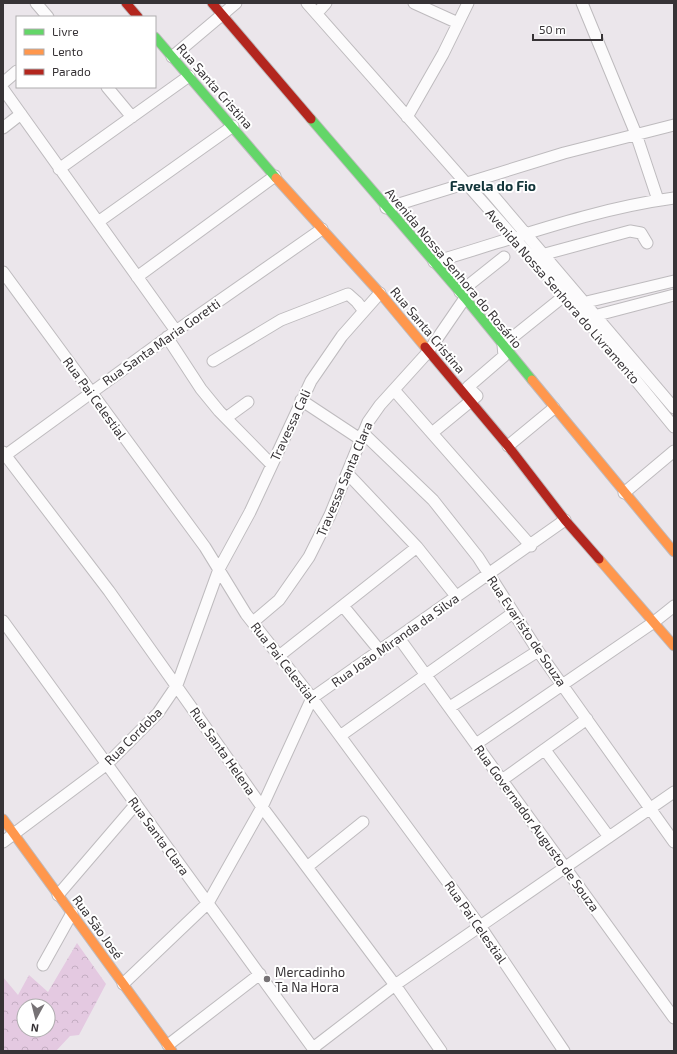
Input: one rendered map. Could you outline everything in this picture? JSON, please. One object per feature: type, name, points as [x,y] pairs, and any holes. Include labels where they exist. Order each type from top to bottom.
[{"type":"main road","points":[[126,3],[137,16]]},
{"type":"main road","name":"Avenida Nossa Senhora do Rosário","points":[[212,3],[386,208],[463,295],[554,408],[674,552]]},
{"type":"main road","name":"Rua Santa Cristina","points":[[156,38],[275,176],[380,293],[508,446],[565,520],[674,646]]},
{"type":"main road","name":"Rua São José","points":[[3,819],[170,1048]]},
{"type":"street","points":[[36,3],[47,16]]},
{"type":"street","points":[[172,57],[236,3]]},
{"type":"street","name":"Avenida Nossa Senhora do Livramento","points":[[308,3],[515,238],[564,296],[578,304]]},
{"type":"street","points":[[317,14],[326,3]]},
{"type":"street","points":[[414,3],[458,23]]},
{"type":"street","points":[[407,117],[432,75],[468,3]]},
{"type":"street","points":[[582,3],[636,134],[658,200]]},
{"type":"street","points":[[3,83],[16,72]]},
{"type":"street","points":[[59,169],[189,76]]},
{"type":"street","points":[[108,88],[132,117]]},
{"type":"street","points":[[3,89],[138,277],[202,389],[226,418],[272,464]]},
{"type":"street","points":[[3,128],[21,114]]},
{"type":"street","points":[[386,208],[564,153],[674,125]]},
{"type":"street","points":[[98,222],[233,126]]},
{"type":"street","points":[[138,277],[275,176]]},
{"type":"street","name":"Avenida Nossa Senhora do Livramento","points":[[480,180],[544,254],[578,304],[674,408]]},
{"type":"street","points":[[434,262],[601,212],[674,198]]},
{"type":"street","name":"Rua Santa Maria Goretti","points":[[4,455],[171,334],[322,229]]},
{"type":"street","points":[[544,254],[630,231],[641,233],[647,244]]},
{"type":"street","name":"Travessa Santa Clara","points":[[253,622],[279,600],[309,557],[330,515],[368,422],[380,405],[428,352],[463,295],[504,257]]},
{"type":"street","name":"Rua Pai Celestial","points":[[3,272],[205,547],[253,622],[312,698],[480,926],[564,1051]]},
{"type":"street","points":[[578,304],[674,281]]},
{"type":"street","name":"Travessa Cali","points":[[219,569],[250,512],[301,400],[342,336],[380,293]]},
{"type":"street","points":[[213,361],[281,320],[348,294],[364,311]]},
{"type":"street","points":[[590,317],[674,295]]},
{"type":"street","points":[[432,433],[477,396],[468,387],[504,356],[503,345],[564,296]]},
{"type":"street","name":"Avenida Nossa Senhora do Livramento","points":[[590,317],[674,427]]},
{"type":"street","points":[[394,390],[531,546]]},
{"type":"street","name":"Rua Evaristo de Souza","points":[[301,400],[362,436],[433,500],[478,557],[538,651],[563,684],[674,842]]},
{"type":"street","points":[[226,418],[248,402]]},
{"type":"street","points":[[508,446],[554,408]]},
{"type":"street","points":[[624,493],[674,451]]},
{"type":"street","name":"Rua Santa Helena","points":[[4,455],[109,591],[262,807],[395,985],[441,1051]]},
{"type":"street","points":[[348,473],[417,547],[456,596]]},
{"type":"street","name":"Rua João Miranda da Silva","points":[[312,698],[399,638],[456,596],[531,546],[565,520]]},
{"type":"street","points":[[279,656],[417,547]]},
{"type":"street","name":"Rua Cordoba","points":[[3,842],[13,833],[107,764],[158,713],[177,685],[219,569]]},
{"type":"street","points":[[343,606],[380,651]]},
{"type":"street","points":[[476,744],[654,622],[674,606]]},
{"type":"street","points":[[340,736],[513,613]]},
{"type":"street","name":"Rua Santa Clara","points":[[3,621],[314,1050]]},
{"type":"street","name":"Rua Governador Augusto de Souza","points":[[399,638],[674,1018]]},
{"type":"street","points":[[450,707],[538,651]]},
{"type":"street","points":[[124,984],[208,903],[262,807],[312,698]]},
{"type":"street","points":[[502,780],[587,719]]},
{"type":"street","points":[[545,750],[609,837]]},
{"type":"street","points":[[314,1050],[395,985],[674,792]]},
{"type":"street","points":[[58,895],[136,804]]},
{"type":"street","points":[[307,867],[363,822]]},
{"type":"street","points":[[43,965],[72,914]]},
{"type":"street","points":[[170,1048],[260,974]]},
{"type":"green space","points":[[77,943],[106,984],[79,1035],[70,1036],[56,1051],[3,1051],[3,977],[18,995],[29,975],[48,992]]},
{"type":"traffic: fast","points":[[156,38],[276,178]]},
{"type":"traffic: fast","points":[[311,119],[465,298],[532,380]]},
{"type":"traffic: slow","points":[[276,178],[380,293],[425,347]]},
{"type":"traffic: slow","points":[[532,380],[674,552]]},
{"type":"traffic: slow","points":[[599,559],[674,646]]},
{"type":"traffic: slow","points":[[3,819],[172,1051]]},
{"type":"traffic: jam","points":[[126,3],[137,16]]},
{"type":"traffic: jam","points":[[212,3],[311,119]]},
{"type":"traffic: jam","points":[[425,347],[508,446],[565,520],[599,559]]},
{"type":"place","name":"Mercadinho Ta Na Hora","points":[[267,979]]},
{"type":"district","name":"Favela do Fio","points":[[493,186]]}]
